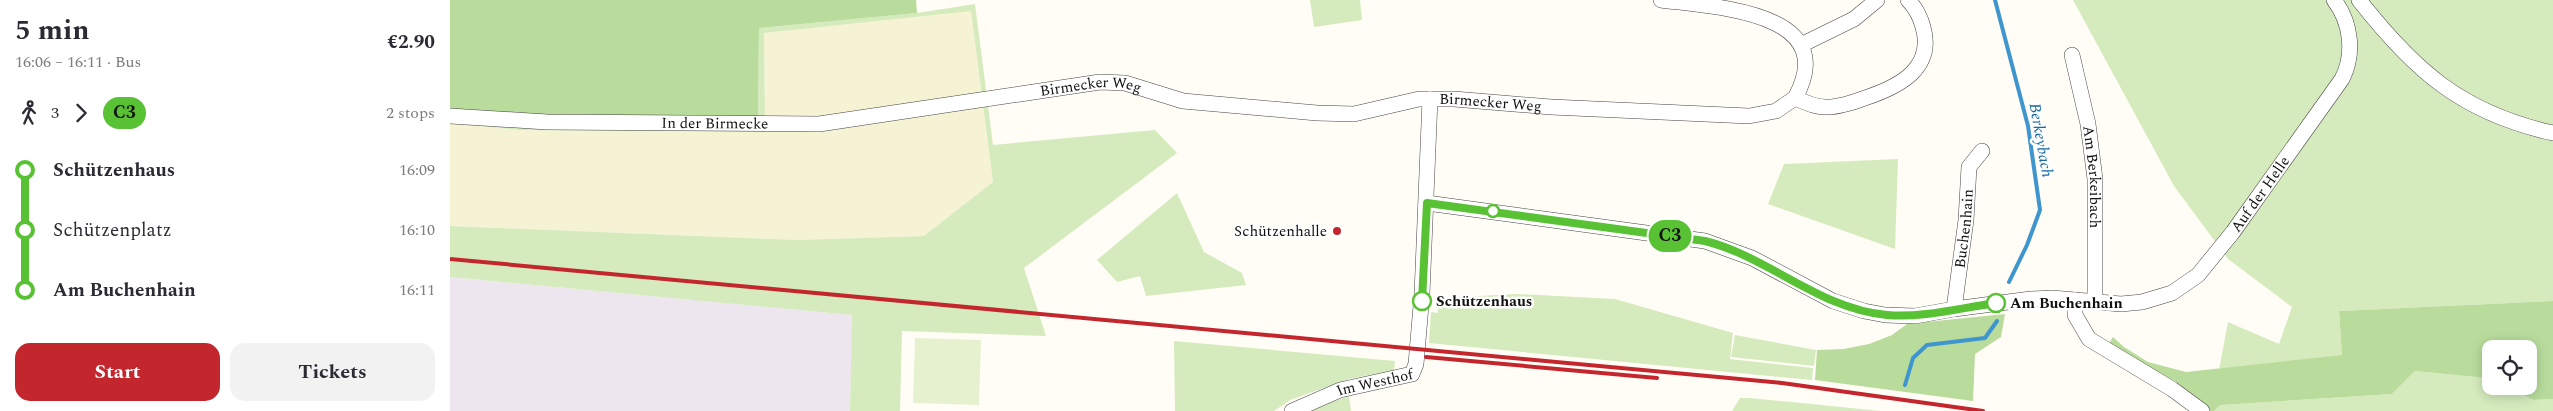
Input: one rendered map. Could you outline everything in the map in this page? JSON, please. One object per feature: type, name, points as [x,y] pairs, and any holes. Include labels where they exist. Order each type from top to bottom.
[{"type":"street","points":[[1661,0],[1706,3],[1776,22],[1790,31],[1801,45],[1804,69],[1802,82],[1795,98],[1821,107],[1839,106],[1885,91],[1908,78],[1921,58],[1926,38],[1916,9],[1908,0]]},
{"type":"street","points":[[1801,45],[1854,19],[1877,0]]},
{"type":"street","name":"Auf der Helle","points":[[1427,203],[1705,241],[1734,250],[1833,301],[1864,312],[1915,316],[2031,299],[2132,303],[2172,293],[2190,282],[2216,255],[2347,69],[2351,48],[2337,4],[2354,0]]},
{"type":"street","points":[[2359,0],[2400,49],[2440,85],[2464,100],[2500,117],[2553,133]]},
{"type":"street","name":"Am Berkeibach","points":[[2072,55],[2088,124],[2095,179],[2095,301]]},
{"type":"street","name":"Birmecker Weg","points":[[977,101],[1100,82],[1125,83],[1183,101],[1317,113],[1354,114],[1406,101],[1430,99],[1570,109],[1749,116],[1776,111],[1795,98]]},
{"type":"street","points":[[1427,203],[1430,99]]},
{"type":"street","name":"In der Birmecke","points":[[450,116],[547,122],[819,124],[977,101]]},
{"type":"street","name":"Buchenhain","points":[[1954,309],[1966,220],[1969,167],[1982,151]]},
{"type":"street","name":"Im Westhof","points":[[1292,411],[1340,390],[1412,374],[1418,356],[1427,203]]},
{"type":"street","points":[[2075,300],[2075,315],[2089,339],[2172,390],[2202,411]]},
{"type":"shaded area","points":[[971,10],[993,182],[924,236],[798,240],[450,226],[450,123],[519,130],[765,132],[764,33]]},
{"type":"shaded area","points":[[450,277],[853,315],[850,411],[450,411]]},
{"type":"green space","points":[[450,0],[916,0],[917,13],[759,28],[758,117],[499,114],[450,108]]},
{"type":"green space","points":[[1310,0],[1360,0],[1362,20],[1314,27]]},
{"type":"green space","points":[[2073,0],[2553,0],[2553,301],[2339,311],[2342,355],[2219,370],[2228,322],[2279,344],[2292,307],[2228,259],[2174,186]]},
{"type":"green space","points":[[975,4],[993,145],[1155,130],[1177,153],[1024,268],[1046,336],[902,331],[900,411],[850,411],[852,315],[450,277],[450,226],[798,240],[924,236],[993,182],[971,11],[764,33],[765,132],[519,130],[450,123],[450,108],[499,114],[758,117],[759,28],[917,13]]},
{"type":"green space","points":[[1898,159],[1895,249],[1768,204],[1784,164]]},
{"type":"green space","points":[[1177,193],[1204,252],[1242,273],[1246,285],[1146,296],[1140,276],[1117,282],[1097,260]]},
{"type":"green space","points":[[1517,294],[1615,299],[1733,333],[1730,359],[1813,368],[1812,380],[1429,343],[1431,312],[1438,313],[1439,298]]},
{"type":"green space","points":[[2553,301],[2553,399],[2534,400],[2523,395],[2537,395],[2537,340],[2482,340],[2482,378],[2415,371],[2392,394],[2220,405],[2214,411],[2206,411],[2206,407],[2175,381],[2108,345],[2113,337],[2124,347],[2148,362],[2186,372],[2342,355],[2339,311]]},
{"type":"green space","points":[[2005,314],[2001,337],[1975,354],[1973,401],[1815,380],[1817,350],[1844,349],[1869,344],[1892,335],[1907,324]]},
{"type":"green space","points":[[1735,335],[1816,350],[1814,366],[1731,357]]},
{"type":"green space","points":[[915,338],[981,340],[979,405],[913,403]]},
{"type":"green space","points":[[1174,341],[1395,361],[1394,370],[1349,379],[1290,400],[1274,411],[1175,411]]},
{"type":"green space","points":[[2415,371],[2482,378],[2482,395],[2523,395],[2534,400],[2553,399],[2553,411],[2214,411],[2220,405],[2392,394]]},
{"type":"green space","points":[[1349,396],[1351,411],[1307,411],[1309,410]]},
{"type":"green space","points":[[1740,398],[1750,398],[1881,411],[1732,411]]},
{"type":"waterway","name":"Berkeybach","points":[[1995,0],[2028,126],[2040,210],[2027,245],[2009,282]]},
{"type":"waterway","name":"Berkeybach","points":[[1905,385],[1913,358],[1927,345],[1985,338],[1997,321]]},
{"type":"railway","points":[[450,259],[1782,383],[1983,411]]},
{"type":"railway","points":[[1426,357],[1657,378]]},
{"type":"bus line","name":"C3","points":[[1422,301],[1427,203],[1705,241],[1752,258],[1797,284],[1833,301],[1864,312],[1915,316],[1996,303]]},
{"type":"place","name":"Schützenhalle","points":[[1337,231]]},
{"type":"place","name":"Schützenhaus","points":[[1422,301]]},
{"type":"place","name":"Am Buchenhain","points":[[1996,303]]}]
